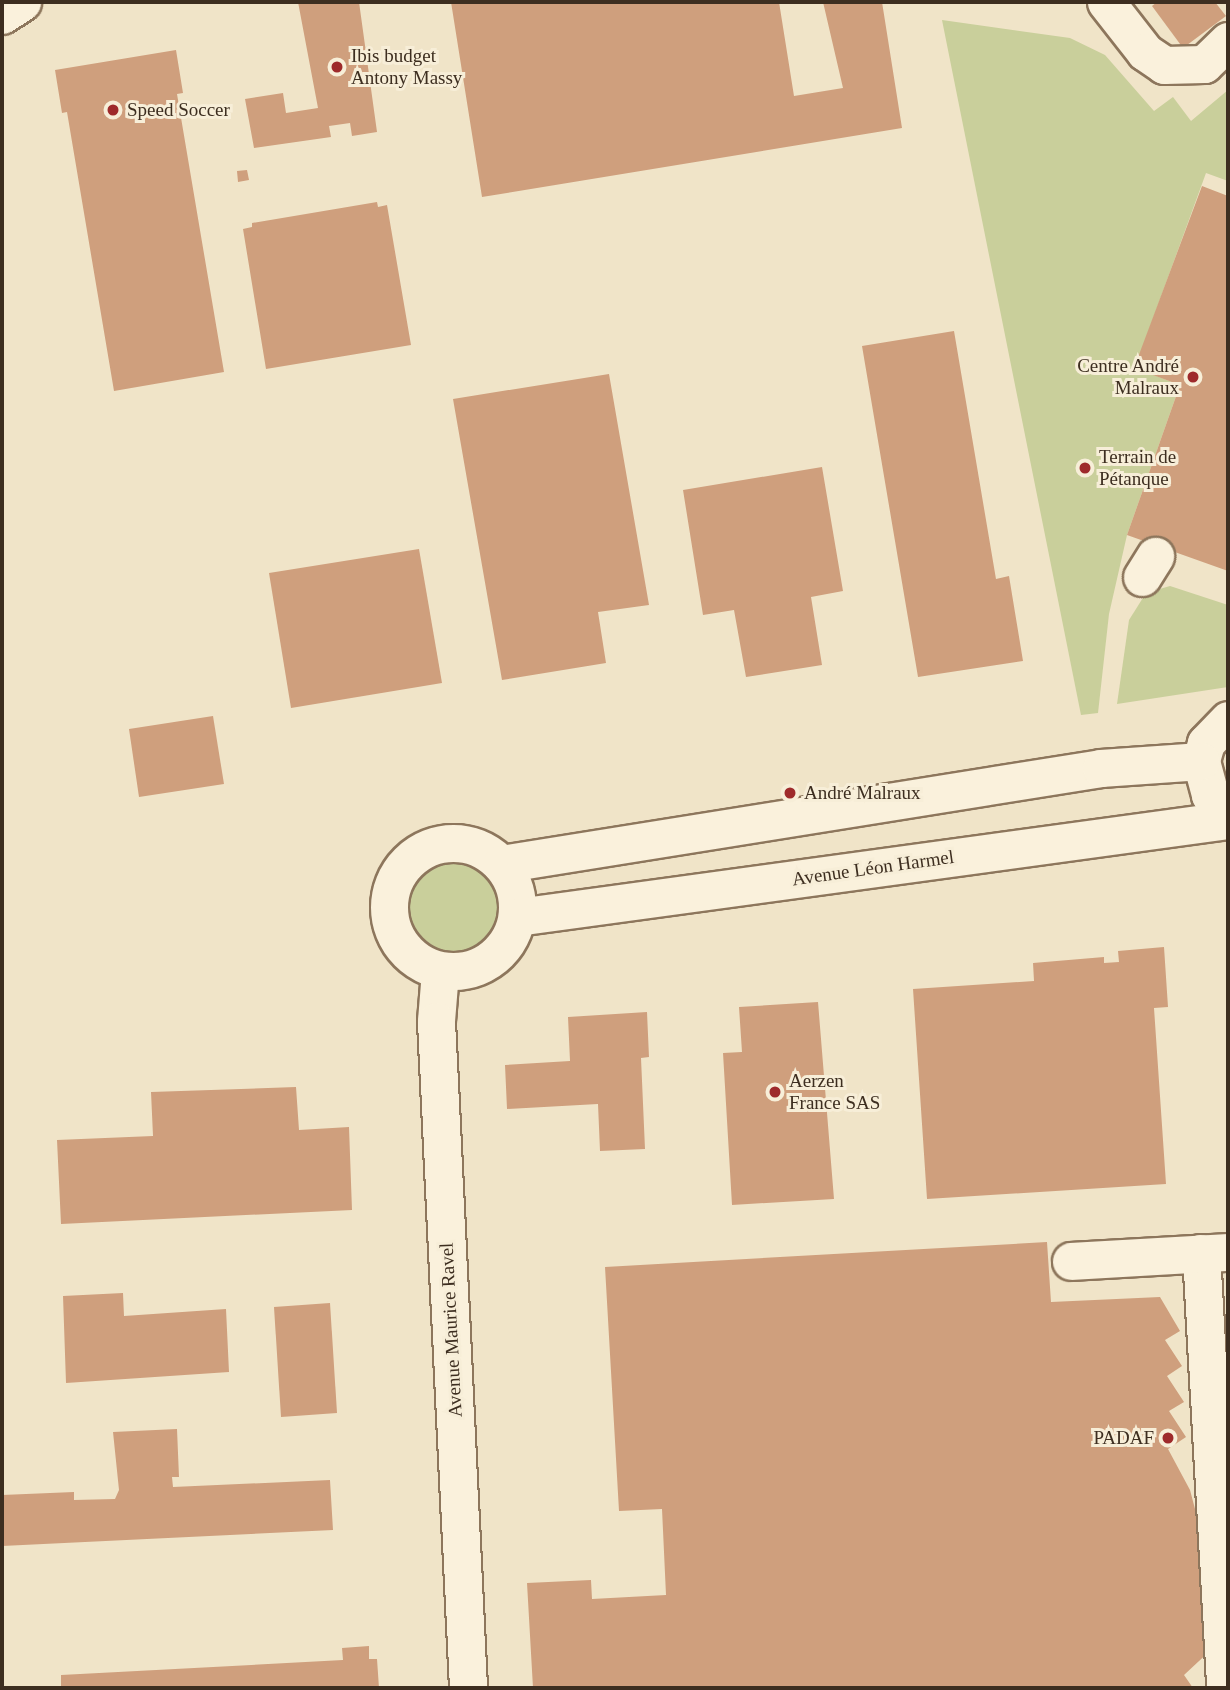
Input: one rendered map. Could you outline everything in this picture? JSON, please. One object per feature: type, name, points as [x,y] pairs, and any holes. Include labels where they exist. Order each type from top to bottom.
[{"type":"street","points":[[2,15],[23,2]]},
{"type":"street","points":[[1105,2],[1145,52],[1164,65],[1204,64],[1228,41]]},
{"type":"street","points":[[1228,720],[1206,743],[1201,761],[1210,795],[1228,812]]},
{"type":"street","points":[[501,864],[1101,768],[1201,761]]},
{"type":"street","name":"Avenue Léon Harmel","points":[[517,917],[1228,820]]},
{"type":"street","points":[[462,843],[501,864],[512,880],[517,917],[505,946],[481,966],[440,971],[411,955],[391,929],[392,885],[411,859],[440,844],[462,843]]},
{"type":"street","name":"Avenue Maurice Ravel","points":[[440,971],[436,1021],[468,1688]]},
{"type":"street","points":[[1071,1261],[1214,1252],[1225,1688]]},
{"type":"green space","points":[[942,20],[1070,38],[1105,55],[1154,111],[1173,97],[1191,121],[1228,90],[1228,181],[1206,173],[1135,368],[1180,385],[1127,535],[1109,614],[1098,713],[1081,715]]},
{"type":"green space","points":[[1170,586],[1228,605],[1228,687],[1117,704],[1129,620],[1146,593]]},
{"type":"green space","points":[[453,861],[471,865],[486,875],[496,890],[500,908],[496,926],[486,941],[471,951],[453,955],[435,951],[420,941],[410,926],[406,908],[410,890],[420,875],[435,865]]},
{"type":"building","points":[[298,2],[359,2],[377,132],[352,136],[350,123],[329,126],[331,137],[254,148],[245,99],[283,93],[286,113],[318,108]]},
{"type":"building","points":[[451,2],[779,2],[794,96],[843,88],[823,2],[882,2],[902,128],[482,197]]},
{"type":"building","points":[[1157,2],[1215,2],[1226,16],[1183,48],[1152,6]]},
{"type":"building","points":[[176,50],[183,93],[177,94],[224,372],[114,391],[67,112],[62,113],[55,70]]},
{"type":"building","points":[[247,170],[249,180],[238,182],[237,171]]},
{"type":"building","name":"Centre André Malraux","points":[[1202,186],[1228,196],[1228,571],[1127,535],[1180,385],[1134,368]]},
{"type":"building","points":[[377,202],[378,207],[387,205],[411,345],[266,369],[243,229],[252,227],[252,223]]},
{"type":"building","points":[[954,331],[996,579],[1009,576],[1023,661],[918,677],[862,346]]},
{"type":"building","points":[[609,374],[649,605],[598,612],[606,663],[502,680],[453,399]]},
{"type":"building","points":[[822,467],[843,591],[811,597],[822,665],[746,677],[734,610],[703,615],[683,490]]},
{"type":"building","points":[[419,549],[442,683],[291,708],[269,573]]},
{"type":"building","points":[[213,716],[224,784],[139,797],[129,729]]},
{"type":"building","points":[[1164,947],[1168,1007],[1154,1008],[1166,1184],[927,1199],[913,989],[1034,981],[1033,963],[1104,957],[1104,963],[1119,962],[1118,951]]},
{"type":"building","name":"Aerzen France SAS","points":[[818,1002],[834,1199],[732,1205],[723,1053],[742,1052],[739,1007]]},
{"type":"building","points":[[647,1012],[649,1057],[641,1058],[645,1149],[600,1151],[598,1104],[507,1109],[505,1065],[570,1061],[568,1017]]},
{"type":"building","points":[[296,1087],[299,1130],[349,1127],[352,1210],[61,1224],[57,1140],[153,1136],[151,1092]]},
{"type":"building","points":[[1047,1242],[1051,1302],[1160,1297],[1180,1331],[1165,1340],[1182,1366],[1167,1376],[1184,1402],[1169,1411],[1186,1437],[1168,1449],[1190,1490],[1209,1562],[1213,1648],[1184,1675],[1193,1688],[533,1688],[527,1583],[591,1580],[592,1599],[666,1595],[662,1509],[619,1511],[605,1267]]},
{"type":"building","points":[[123,1293],[124,1316],[226,1309],[229,1372],[66,1383],[63,1296]]},
{"type":"building","points":[[330,1303],[337,1413],[281,1417],[274,1307]]},
{"type":"building","points":[[177,1429],[179,1477],[172,1477],[173,1487],[330,1480],[333,1530],[2,1546],[2,1495],[74,1492],[74,1500],[115,1499],[119,1490],[113,1432]]},
{"type":"building","points":[[369,1646],[369,1659],[377,1659],[379,1688],[61,1688],[61,1675],[343,1660],[342,1648]]},
{"type":"place","name":"Ibis budget Antony Massy","points":[[337,67]]},
{"type":"place","name":"Speed Soccer","points":[[113,110]]},
{"type":"place","name":"Centre André Malraux","points":[[1193,377]]},
{"type":"place","name":"Terrain de Pétanque","points":[[1085,468]]},
{"type":"place","name":"André Malraux","points":[[790,793]]},
{"type":"place","name":"Aerzen France SAS","points":[[775,1092]]},
{"type":"place","name":"PADAF","points":[[1168,1438]]}]
